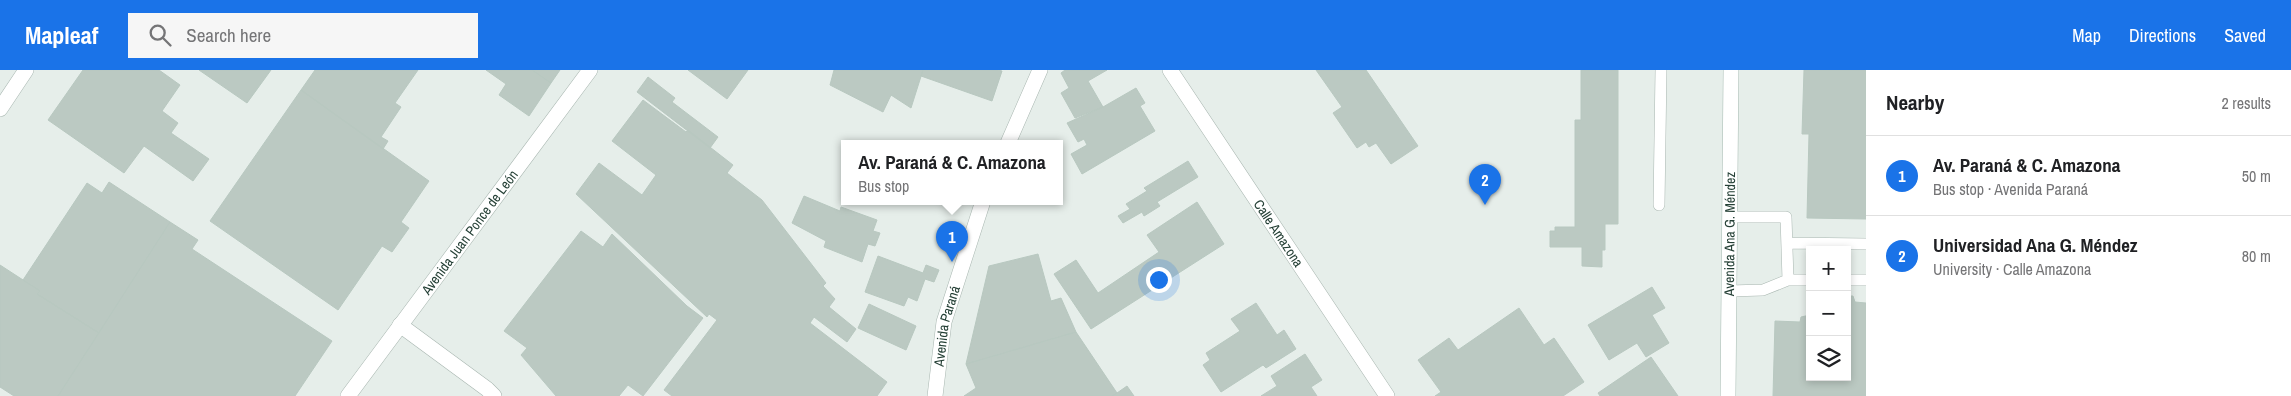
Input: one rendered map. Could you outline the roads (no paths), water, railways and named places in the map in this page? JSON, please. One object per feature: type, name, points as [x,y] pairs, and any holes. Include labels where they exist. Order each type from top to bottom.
[{"type":"street","points":[[0,109],[26,70]]},
{"type":"street","name":"Avenida Juan Ponce de León","points":[[348,396],[590,70]]},
{"type":"street","points":[[1009,140],[1040,70]]},
{"type":"street","name":"Calle Amazona","points":[[1170,70],[1387,396]]},
{"type":"street","name":"Avenida Ana G. Méndez","points":[[1728,396],[1731,70]]},
{"type":"street","name":"Avenida Paraná","points":[[935,396],[944,322],[983,205]]},
{"type":"street","points":[[400,325],[494,396]]},
{"type":"lane","points":[[1659,205],[1661,70]]},
{"type":"lane","points":[[1730,217],[1786,217],[1788,280]]},
{"type":"lane","points":[[1788,243],[1866,244]]},
{"type":"lane","points":[[1730,291],[1763,290],[1788,280],[1806,280]]},
{"type":"lane","points":[[1851,280],[1866,280]]},
{"type":"place","name":"Universidad Ana G. Méndez","points":[[1485,205]]},
{"type":"place","name":"Av. Paraná & C. Amazona","points":[[952,262]]}]
